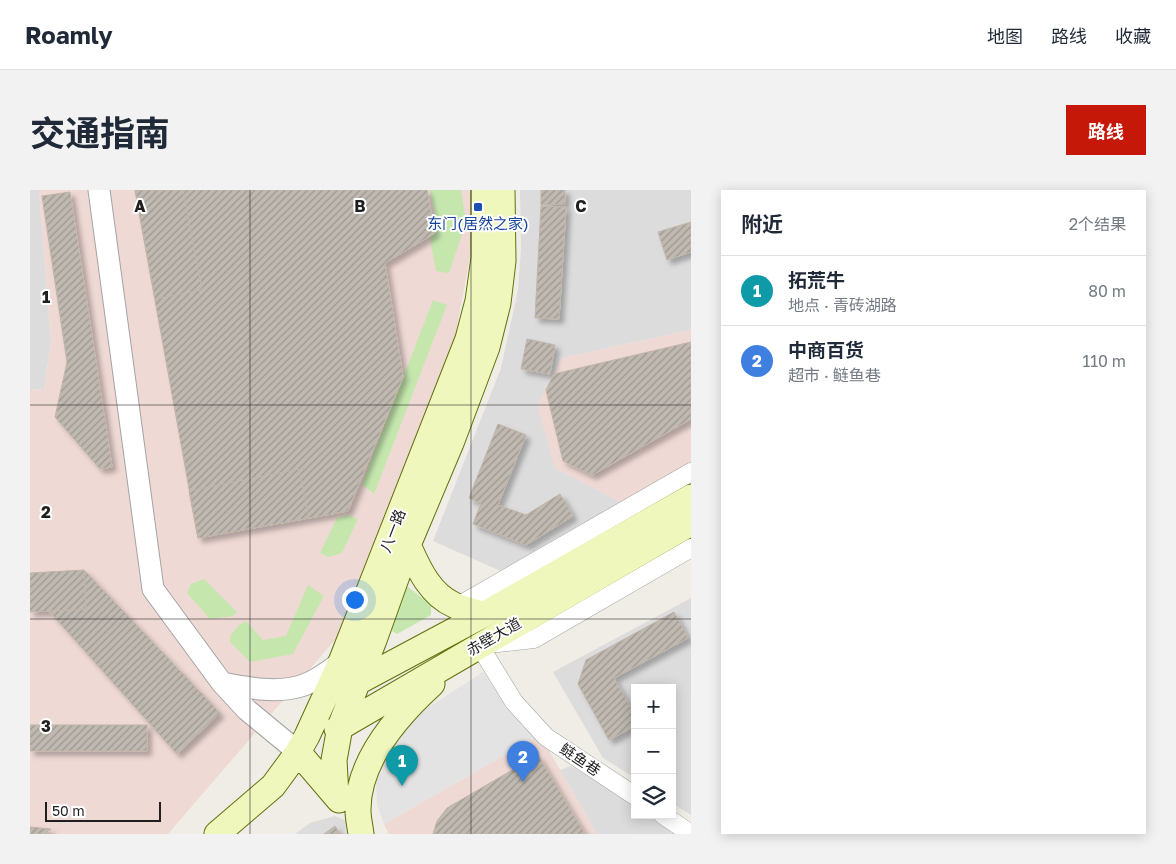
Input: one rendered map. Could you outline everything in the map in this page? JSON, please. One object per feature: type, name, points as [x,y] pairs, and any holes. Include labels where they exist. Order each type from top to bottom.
[{"type":"main road","name":"八一路","points":[[217,834],[273,786],[298,752],[341,662],[468,339],[478,301],[484,258],[484,190]]},
{"type":"main road","name":"八一路","points":[[336,796],[334,760],[340,727],[408,544],[451,443],[487,347],[498,303],[503,260],[502,190]]},
{"type":"main road","name":"赤壁大道","points":[[324,700],[483,615],[691,497]]},
{"type":"main road","name":"赤壁大道","points":[[298,752],[691,523]]},
{"type":"main road","name":"赤壁大道","points":[[408,544],[420,572],[435,591],[452,604],[483,615]]},
{"type":"main road","points":[[360,834],[358,810],[362,781],[378,745],[412,702],[472,649]]},
{"type":"main road","points":[[298,752],[336,796],[360,834]]},
{"type":"street","points":[[99,190],[153,590],[222,683],[247,710],[298,752]]},
{"type":"street","points":[[458,606],[691,472]]},
{"type":"street","points":[[472,649],[534,639],[691,548]]},
{"type":"street","name":"鲢鱼巷","points":[[472,649],[514,702],[546,737],[631,793]]},
{"type":"street","points":[[222,683],[251,688],[277,689],[303,686],[322,676],[341,662]]},
{"type":"street","points":[[669,819],[690,834]]},
{"type":"shaded area","points":[[30,190],[39,190],[51,342],[44,389],[30,390]]},
{"type":"shaded area","points":[[39,190],[471,190],[475,230],[454,343],[347,626],[168,834],[30,834],[30,390],[44,389],[51,342]]},
{"type":"shaded area","points":[[520,190],[691,190],[691,330],[562,358],[624,504],[505,573],[433,541],[501,368],[518,290],[521,249]]},
{"type":"shaded area","points":[[691,330],[691,468],[624,504],[555,468],[537,406],[562,358]]},
{"type":"shaded area","points":[[691,598],[691,815],[676,806],[676,684],[631,684],[631,776],[603,758],[553,672]]},
{"type":"shaded area","points":[[483,672],[510,710],[540,735],[384,824],[377,805],[376,782],[391,747],[418,714]]},
{"type":"shaded area","points":[[540,735],[597,834],[389,834],[384,824]]},
{"type":"shaded area","points":[[571,766],[631,801],[631,819],[663,819],[689,834],[597,834],[560,770]]},
{"type":"shaded area","points":[[335,816],[356,825],[360,834],[295,834],[310,823]]},
{"type":"green space","points":[[430,190],[461,190],[466,223],[449,273],[436,271],[430,239],[436,222]]},
{"type":"green space","points":[[433,300],[447,305],[374,494],[362,484]]},
{"type":"green space","points":[[348,515],[358,519],[342,553],[328,557],[320,553],[337,518]]},
{"type":"green space","points":[[204,579],[237,612],[233,616],[210,619],[187,593],[191,584]]},
{"type":"green space","points":[[308,585],[324,596],[293,654],[250,662],[230,642],[230,636],[239,625],[246,621],[263,640],[286,636]]},
{"type":"green space","points":[[408,587],[431,605],[431,615],[397,634],[386,627],[402,589]]},
{"type":"building","points":[[135,190],[427,190],[435,233],[385,263],[403,377],[348,511],[198,538]]},
{"type":"building","points":[[135,190],[183,190],[202,290],[155,299]]},
{"type":"building","points":[[541,190],[565,190],[565,204],[541,205]]},
{"type":"building","points":[[70,192],[112,467],[100,469],[55,417],[67,362],[42,196]]},
{"type":"building","points":[[541,206],[566,207],[559,319],[535,318]]},
{"type":"building","points":[[691,222],[691,252],[667,260],[658,232]]},
{"type":"building","points":[[527,339],[555,345],[550,374],[521,369]]},
{"type":"building","points":[[691,342],[691,419],[592,475],[563,461],[546,390],[554,374]]},
{"type":"building","points":[[498,424],[526,435],[498,505],[526,515],[560,494],[573,516],[526,545],[473,524],[481,503],[469,498]]},
{"type":"building","points":[[299,469],[309,518],[198,538],[189,491]]},
{"type":"building","points":[[84,570],[86,609],[30,612],[30,573]]},
{"type":"building","points":[[84,570],[220,713],[177,754],[49,611],[86,609]]},
{"type":"building","points":[[674,612],[688,638],[614,678],[631,708],[631,728],[609,740],[578,684],[586,660]]},
{"type":"building","points":[[30,725],[147,725],[147,751],[30,751]]},
{"type":"building","points":[[538,755],[585,834],[433,834],[437,821],[447,808]]},
{"type":"building","points":[[335,826],[340,834],[324,834]]},
{"type":"building","points":[[30,827],[51,829],[44,834],[30,834]]},
{"type":"place","name":"东门(居然之家)","points":[[478,207]]},
{"type":"place","name":"中商百货","points":[[523,782]]},
{"type":"place","name":"拓荒牛","points":[[402,786]]}]
